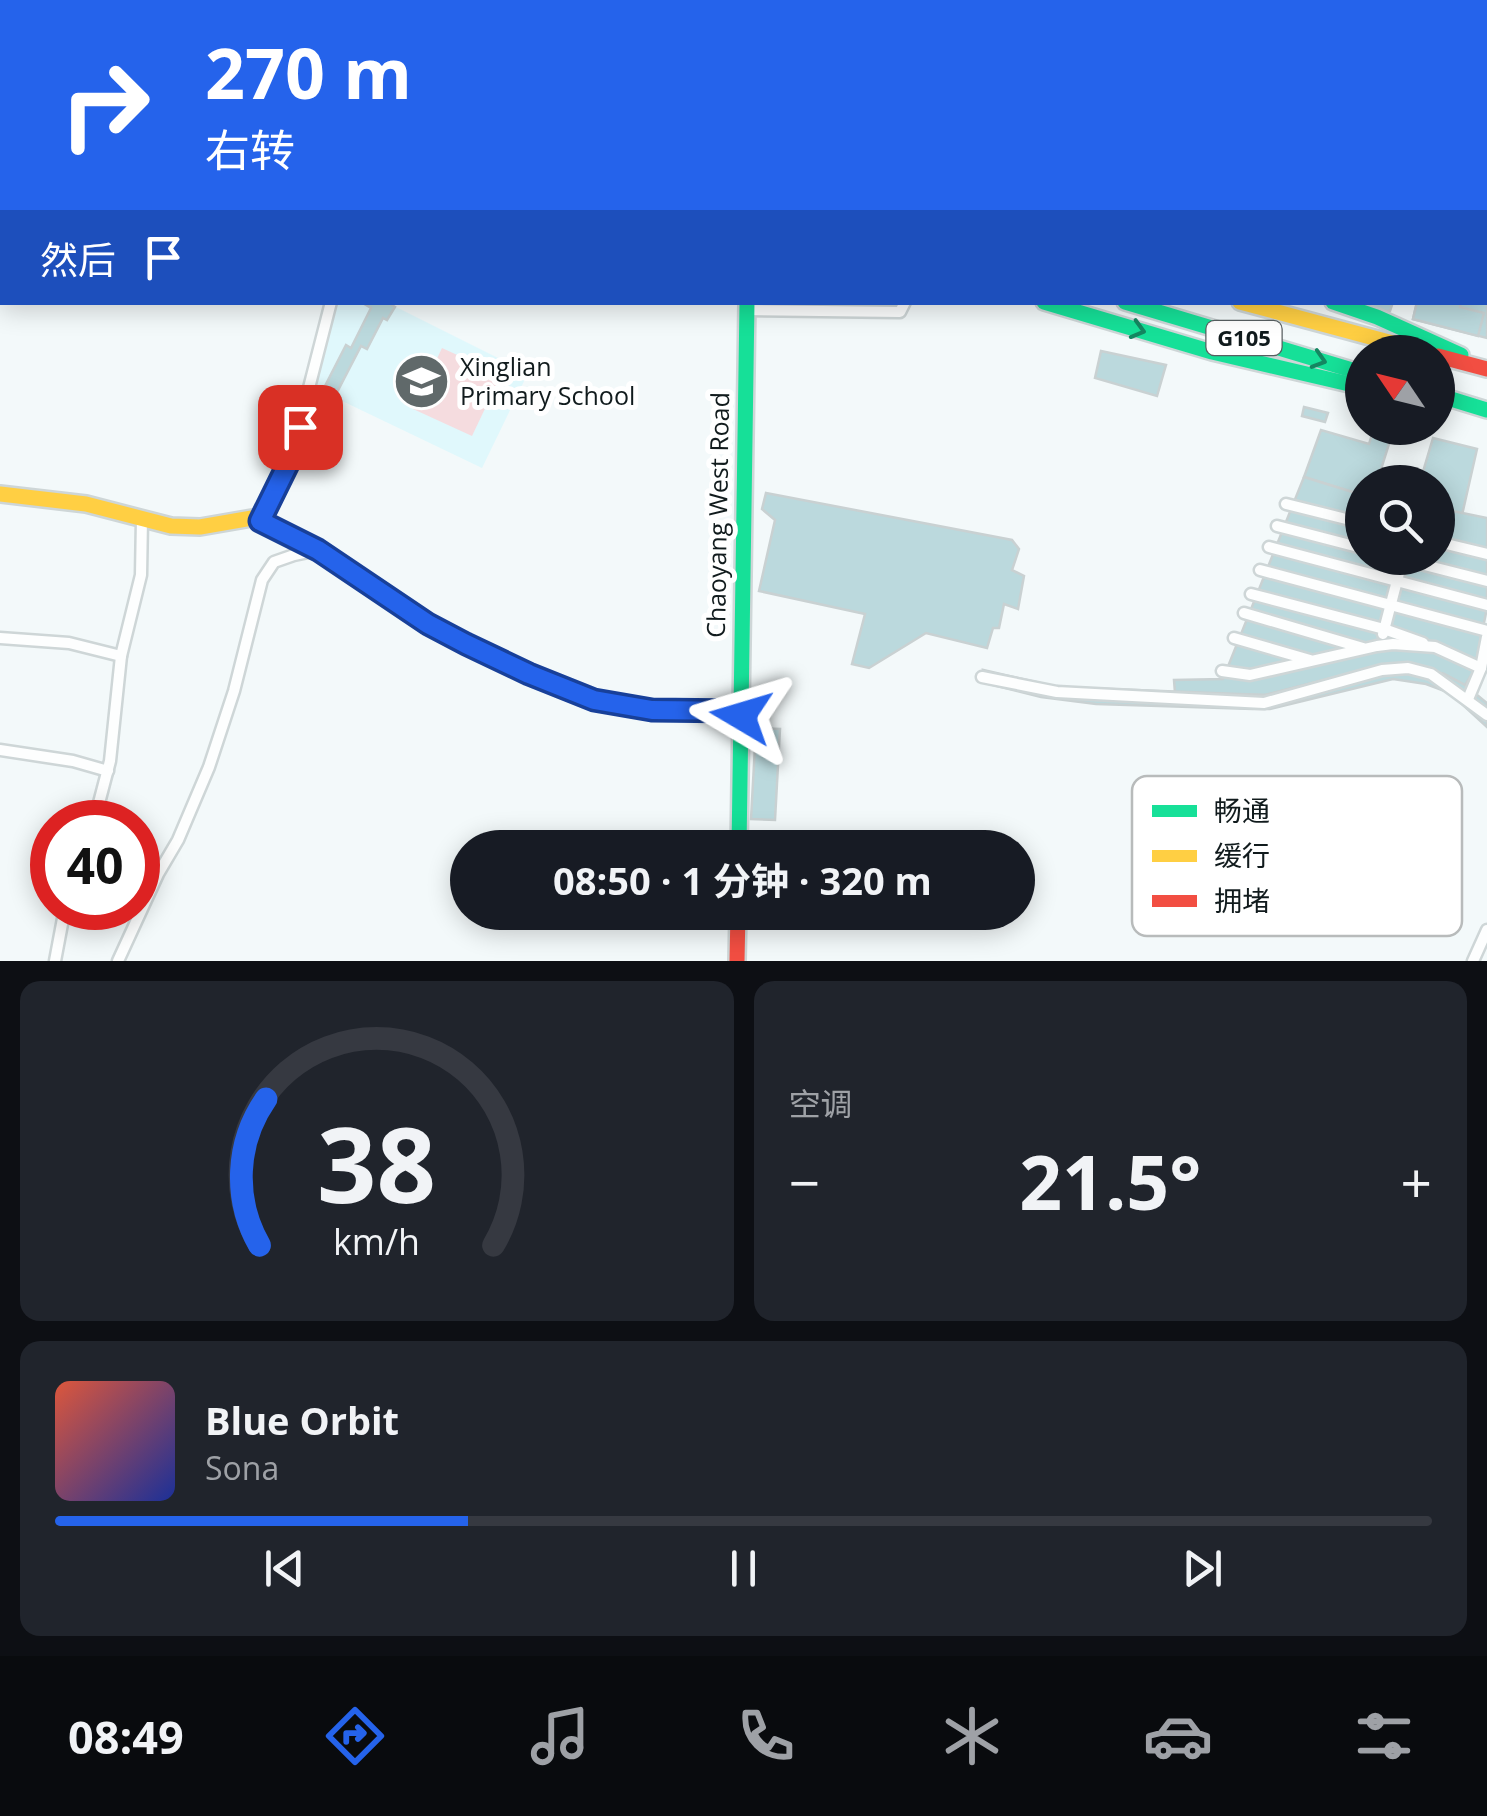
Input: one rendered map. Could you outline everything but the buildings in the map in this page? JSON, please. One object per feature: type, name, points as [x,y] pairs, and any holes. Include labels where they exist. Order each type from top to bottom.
[{"type":"main road","points":[[1054,305],[1212,352],[1345,383]]},
{"type":"main road","name":"G105","points":[[1135,305],[1345,368]]},
{"type":"main road","name":"G105","points":[[1251,305],[1363,335]]},
{"type":"main road","points":[[1342,305],[1377,317],[1487,368]]},
{"type":"main road","name":"Chaoyang West Road","points":[[739,830],[747,306]]},
{"type":"main road","points":[[1455,360],[1487,368]]},
{"type":"main road","points":[[1455,401],[1487,410]]},
{"type":"main road","points":[[1455,406],[1487,410]]},
{"type":"main road","points":[[0,494],[86,504],[170,526],[200,527],[252,518],[318,550],[428,624],[529,674],[594,700],[652,710],[740,711]]},
{"type":"main road","points":[[737,961],[738,930]]},
{"type":"street","points":[[260,521],[291,458],[330,305]]},
{"type":"street","points":[[747,306],[900,312],[904,305]]},
{"type":"street","points":[[1286,504],[1345,519]]},
{"type":"street","points":[[100,800],[108,771],[122,656],[141,575],[142,519]]},
{"type":"street","points":[[1277,526],[1345,544]]},
{"type":"street","points":[[1455,546],[1487,554]]},
{"type":"street","points":[[1269,547],[1487,605]]},
{"type":"street","points":[[118,961],[209,767],[234,690],[262,580],[274,562],[318,550]]},
{"type":"street","points":[[1260,570],[1487,634],[1481,668],[1468,699]]},
{"type":"street","points":[[1455,572],[1487,581]]},
{"type":"street","points":[[1380,646],[1397,575]]},
{"type":"street","points":[[1251,594],[1384,628],[1481,668]]},
{"type":"street","points":[[1244,613],[1365,649]]},
{"type":"street","points":[[0,638],[69,643],[122,656]]},
{"type":"street","points":[[1234,638],[1313,661]]},
{"type":"street","points":[[1222,671],[1250,674],[1380,646],[1435,647]]},
{"type":"street","points":[[982,677],[1056,692],[1264,703],[1382,670],[1408,668],[1431,674],[1487,715]]},
{"type":"street","points":[[0,750],[73,761],[108,771]]},
{"type":"street","points":[[55,961],[61,930]]},
{"type":"street","points":[[1473,961],[1487,930]]},
{"type":"shaded area","name":"Xinglian Primary School","points":[[335,305],[392,305],[528,373],[482,468],[315,388]]},
{"type":"shaded area","points":[[442,348],[501,375],[472,436],[413,409]]},
{"type":"traffic: fast","points":[[739,830],[747,305]]},
{"type":"traffic: fast","points":[[1054,305],[1212,352],[1345,383]]},
{"type":"traffic: fast","points":[[1135,305],[1345,368]]},
{"type":"traffic: fast","points":[[1342,305],[1461,355]]},
{"type":"traffic: fast","points":[[1455,400],[1487,410]]},
{"type":"traffic: fast","points":[[499,659],[593,700],[652,709],[740,711]]},
{"type":"traffic: slow","points":[[1251,305],[1363,335]]},
{"type":"traffic: slow","points":[[0,494],[86,504],[171,526],[200,527],[252,518],[318,550],[428,623],[499,659]]},
{"type":"traffic: jam","points":[[1455,361],[1487,369]]},
{"type":"traffic: jam","points":[[737,961],[738,930]]},
{"type":"place","name":"Xinglian Primary School","points":[[421,381]]},
{"type":"route","points":[[300,427],[291,458],[260,521],[318,550],[428,624],[529,674],[594,700],[652,710],[740,711],[741,716]]}]
